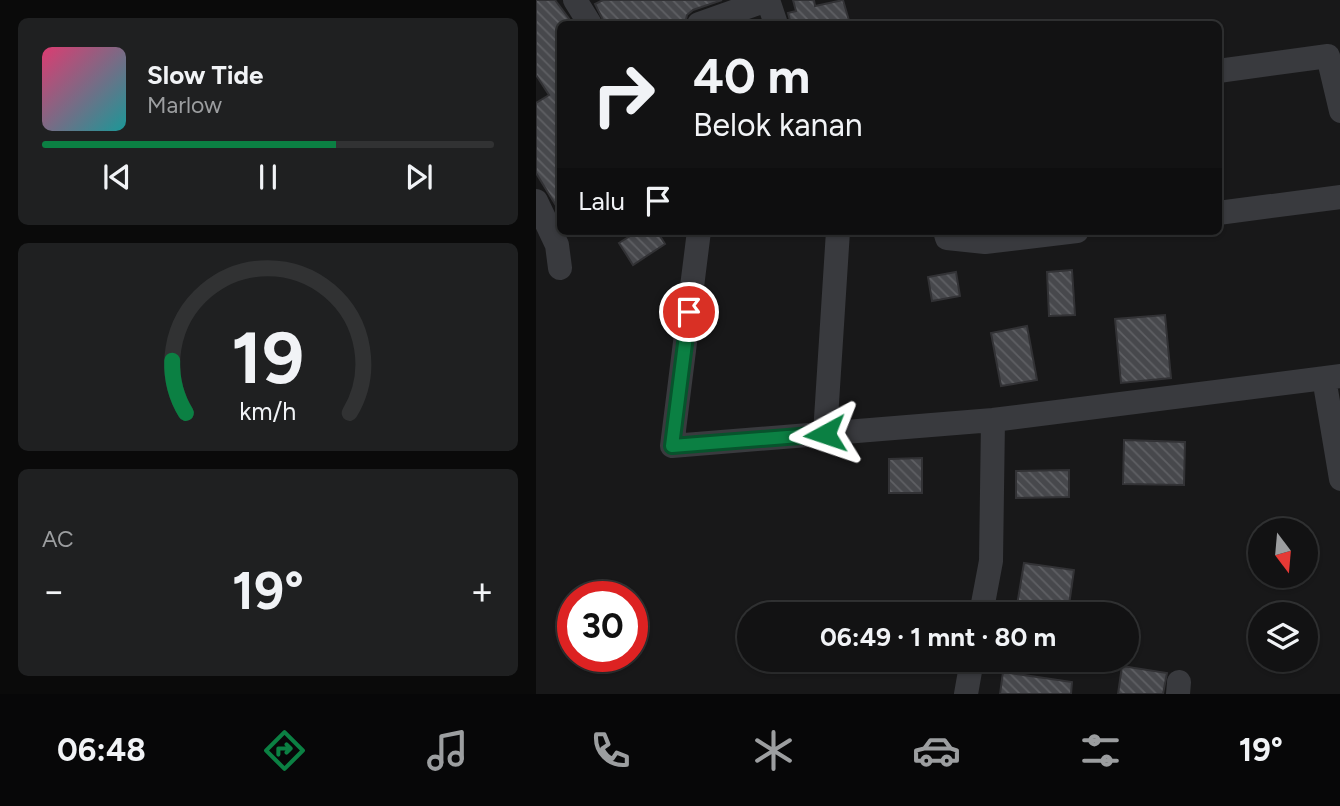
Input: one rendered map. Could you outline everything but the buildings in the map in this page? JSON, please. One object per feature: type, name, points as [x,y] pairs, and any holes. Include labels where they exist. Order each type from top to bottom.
[{"type":"street","points":[[575,0],[588,21]]},
{"type":"street","points":[[708,21],[767,0],[775,21]]},
{"type":"street","points":[[1222,70],[1328,56],[1340,111]]},
{"type":"street","points":[[1222,212],[1340,197]]},
{"type":"street","points":[[536,201],[557,245],[560,268]]},
{"type":"street","points":[[698,235],[672,446],[993,420],[1332,377],[1340,479]]},
{"type":"street","points":[[825,434],[838,235]]},
{"type":"street","points":[[946,235],[947,238],[985,242],[1044,235]]},
{"type":"street","points":[[983,602],[991,561],[993,420]]},
{"type":"street","points":[[966,694],[970,672]]},
{"type":"route","points":[[689,312],[672,446],[825,434]]}]
